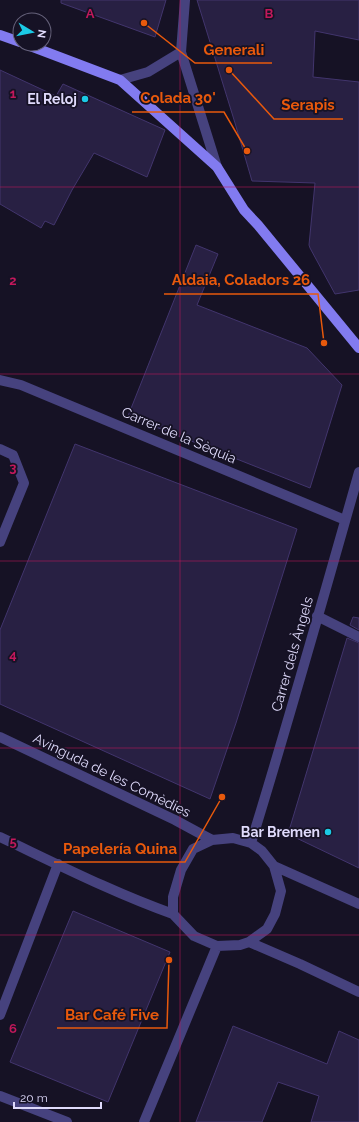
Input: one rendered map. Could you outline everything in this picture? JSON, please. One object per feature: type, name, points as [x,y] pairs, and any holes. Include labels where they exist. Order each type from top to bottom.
[{"type":"street","points":[[185,0],[181,52],[217,168]]},
{"type":"street","points":[[0,34],[12,39]]},
{"type":"street","points":[[46,52],[120,80],[217,168],[244,210],[359,348]]},
{"type":"street","points":[[120,80],[148,72],[181,52]]},
{"type":"street","name":"Carrer de la Sèquia","points":[[0,380],[21,385],[345,520]]},
{"type":"street","points":[[0,449],[13,456],[24,483],[0,542]]},
{"type":"street","name":"Carrer dels Àngels","points":[[251,843],[307,657],[317,616],[359,472]]},
{"type":"street","points":[[317,616],[359,637]]},
{"type":"street","name":"Avinguda de les Comèdies","points":[[0,737],[175,820],[212,840]]},
{"type":"street","points":[[0,837],[143,902],[174,914],[194,936],[217,946],[240,945],[249,942],[267,929],[275,914],[280,891],[274,866],[262,851],[251,843],[233,838],[212,840],[193,849],[181,870],[173,897],[174,914]]},
{"type":"street","points":[[0,1015],[58,864]]},
{"type":"street","points":[[274,866],[359,904]]},
{"type":"street","points":[[249,942],[359,992]]},
{"type":"street","points":[[144,1122],[217,946]]},
{"type":"street","points":[[0,1096],[68,1122]]},
{"type":"building","points":[[61,0],[166,0],[155,37],[61,3]]},
{"type":"building","points":[[197,0],[359,0],[359,40],[315,31],[313,77],[359,82],[359,290],[335,294],[310,248],[309,245],[315,183],[252,181]]},
{"type":"building","points":[[0,70],[56,96],[63,84],[165,130],[147,177],[94,153],[72,190],[54,225],[45,221],[41,228],[0,204]]},
{"type":"building","points":[[196,245],[218,254],[197,305],[307,348],[342,385],[310,488],[128,416]]},
{"type":"building","points":[[75,444],[297,529],[236,723],[210,799],[0,704],[0,630]]},
{"type":"building","points":[[353,617],[359,618],[359,630],[350,625]]},
{"type":"building","points":[[347,638],[359,643],[359,868],[288,834]]},
{"type":"building","points":[[73,911],[170,952],[108,1102],[10,1062]]},
{"type":"building","points":[[233,1026],[327,1064],[339,1031],[359,1040],[359,1122],[311,1122],[319,1096],[278,1082],[262,1122],[196,1122]]},
{"type":"place","name":"Generali","points":[[144,23]]},
{"type":"place","name":"Serapis","points":[[229,70]]},
{"type":"place","name":"El Reloj","points":[[85,99]]},
{"type":"place","name":"Colada 30'","points":[[247,151]]},
{"type":"place","name":"Aldaia, Coladors 26","points":[[324,343]]},
{"type":"place","name":"Papelería Quina","points":[[222,797]]},
{"type":"place","name":"Bar Bremen","points":[[328,832]]},
{"type":"place","name":"Bar Café Five","points":[[169,960]]}]
